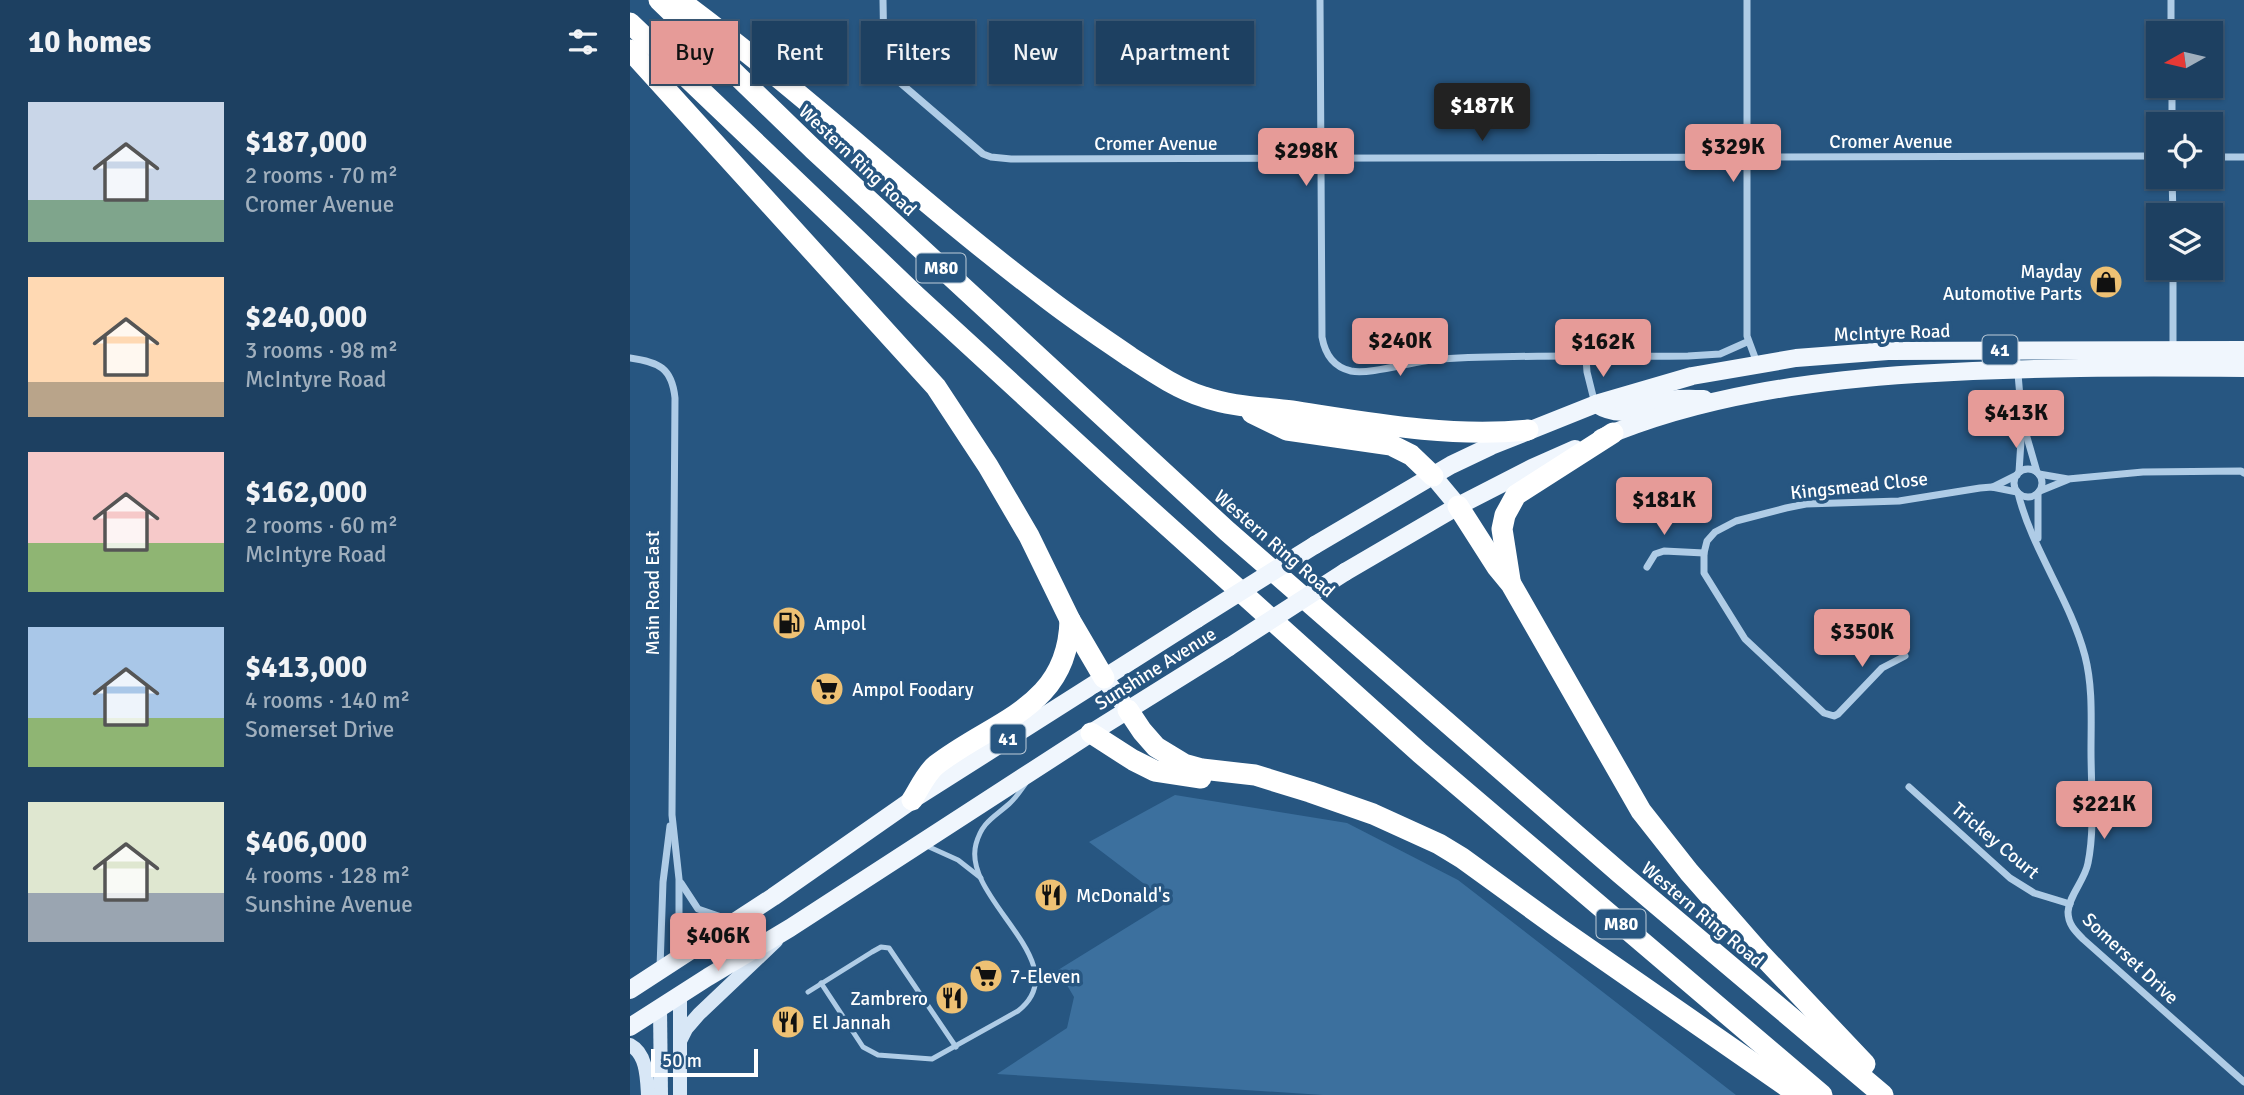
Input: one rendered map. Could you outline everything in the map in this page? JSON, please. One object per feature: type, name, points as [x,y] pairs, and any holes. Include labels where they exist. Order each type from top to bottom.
[{"type":"highway","name":"Western Ring Road","points":[[659,0],[813,149],[1227,531],[1621,874],[1883,1095]]},
{"type":"highway","points":[[679,0],[778,78],[996,261],[1077,322],[1157,374],[1202,397],[1241,407],[1290,411],[1335,419],[1467,432],[1528,430]]},
{"type":"highway","name":"M80","points":[[630,23],[915,295],[1132,494],[1420,753],[1822,1095]]},
{"type":"highway","points":[[630,50],[936,387],[988,466],[1029,536],[1070,620],[1104,678]]},
{"type":"highway","points":[[1241,407],[1287,430],[1391,445],[1411,455],[1433,476]]},
{"type":"highway","points":[[1511,584],[1502,529],[1505,515],[1516,495],[1613,433]]},
{"type":"highway","points":[[1458,506],[1511,584],[1641,811],[1759,953],[1896,1095]]},
{"type":"highway","points":[[912,800],[934,767],[1019,713],[1043,692],[1064,661],[1069,642],[1070,620]]},
{"type":"highway","points":[[1128,710],[1156,747],[1184,764],[1202,769],[1255,775],[1373,814],[1415,831],[1462,858],[1799,1095]]},
{"type":"highway","points":[[1091,733],[1154,771],[1181,777],[1310,792]]},
{"type":"main road","name":"McIntyre Road","points":[[1729,398],[1760,391],[1888,375],[2173,358],[2244,349]]},
{"type":"main road","name":"McIntyre Road","points":[[1596,404],[1692,376],[1757,363],[1888,351],[2016,350],[2173,358],[2244,368]]},
{"type":"main road","points":[[1757,363],[1760,391]]},
{"type":"main road","points":[[1596,404],[1614,413],[1629,412],[1673,399],[1729,398]]},
{"type":"main road","name":"Sunshine Avenue","points":[[630,1027],[790,928],[1345,572],[1458,506],[1532,468],[1613,433],[1729,398]]},
{"type":"main road","name":"Sunshine Avenue","points":[[630,990],[732,921],[773,897],[912,800],[1315,545],[1433,476],[1528,430],[1596,404]]},
{"type":"main road","points":[[1433,476],[1458,506]]},
{"type":"main road","points":[[1104,678],[1128,710]]},
{"type":"main road","points":[[680,1041],[699,1014],[790,928]]},
{"type":"main road","name":"Main Road East","points":[[679,957],[680,1095]]},
{"type":"main road","name":"Main Road East","points":[[660,971],[660,1095]]},
{"type":"main road","points":[[630,1045],[639,1051],[642,1058],[648,1095]]},
{"type":"street","name":"Cromer Avenue","points":[[883,0],[885,67],[897,82],[991,157],[2146,156]]},
{"type":"street","points":[[1320,0],[1322,337],[1326,352],[1334,363],[1351,371],[1362,372],[1437,359],[1720,354],[1747,342]]},
{"type":"street","points":[[1747,0],[1747,342],[1757,363]]},
{"type":"street","points":[[2171,0],[2171,21]]},
{"type":"street","points":[[2223,157],[2244,157]]},
{"type":"street","points":[[2173,280],[2173,358]]},
{"type":"street","points":[[2016,350],[2022,421],[2018,473],[2014,482],[2018,493],[2026,497],[2068,479]]},
{"type":"street","name":"Main Road East","points":[[630,358],[655,364],[669,373],[674,387],[676,408],[672,815],[679,879],[679,957]]},
{"type":"street","points":[[1586,358],[1596,404]]},
{"type":"street","points":[[2022,421],[2042,482],[2039,492]]},
{"type":"street","points":[[2018,473],[2030,469],[2068,479],[2143,472],[2244,473]]},
{"type":"street","name":"Kingsmead Close","points":[[1704,553],[1707,541],[1725,526],[1786,508],[1828,502],[1899,501],[1993,487],[2018,473]]},
{"type":"street","name":"Kingsmead Close","points":[[1993,487],[2018,493]]},
{"type":"street","name":"Somerset Drive","points":[[2039,492],[2036,523],[2039,546]]},
{"type":"street","name":"Somerset Drive","points":[[2018,493],[2080,640],[2090,693],[2090,851],[2084,879],[2070,904],[2069,921],[2083,939],[2244,1082]]},
{"type":"street","points":[[1647,567],[1655,554],[1664,551],[1704,553],[1704,573],[1745,639],[1824,713],[1833,716],[1843,711],[1882,668],[1905,656]]},
{"type":"street","name":"Trickey Court","points":[[1909,787],[2010,878],[2034,893],[2070,904]]},
{"type":"street","name":"Main Road East","points":[[660,971],[663,882],[672,815]]},
{"type":"street","name":"Main Road East","points":[[679,879],[698,909],[732,921]]},
{"type":"lane","points":[[821,983],[863,1047],[878,1055],[932,1059],[1030,1002],[1036,989],[1037,977],[1032,961],[981,878],[975,859],[975,847],[983,825],[1012,802],[1035,770]]},
{"type":"lane","points":[[921,844],[958,860],[981,878]]},
{"type":"lane","points":[[808,992],[881,947],[889,947],[956,1047]]},
{"type":"shaded area","points":[[1175,795],[1347,823],[1458,880],[1736,1095],[1323,1095],[997,1074],[1067,1028],[1074,997],[1058,970],[1168,902],[1089,842]]},
{"type":"place","name":"Mayday Automotive Parts","points":[[2106,282]]},
{"type":"place","name":"Ampol","points":[[789,623]]},
{"type":"place","name":"Ampol Foodary","points":[[827,689]]},
{"type":"place","name":"McDonald's","points":[[1051,895]]},
{"type":"place","name":"7-Eleven","points":[[986,976]]},
{"type":"place","name":"Zambrero","points":[[952,998]]},
{"type":"place","name":"El Jannah","points":[[788,1022]]}]
